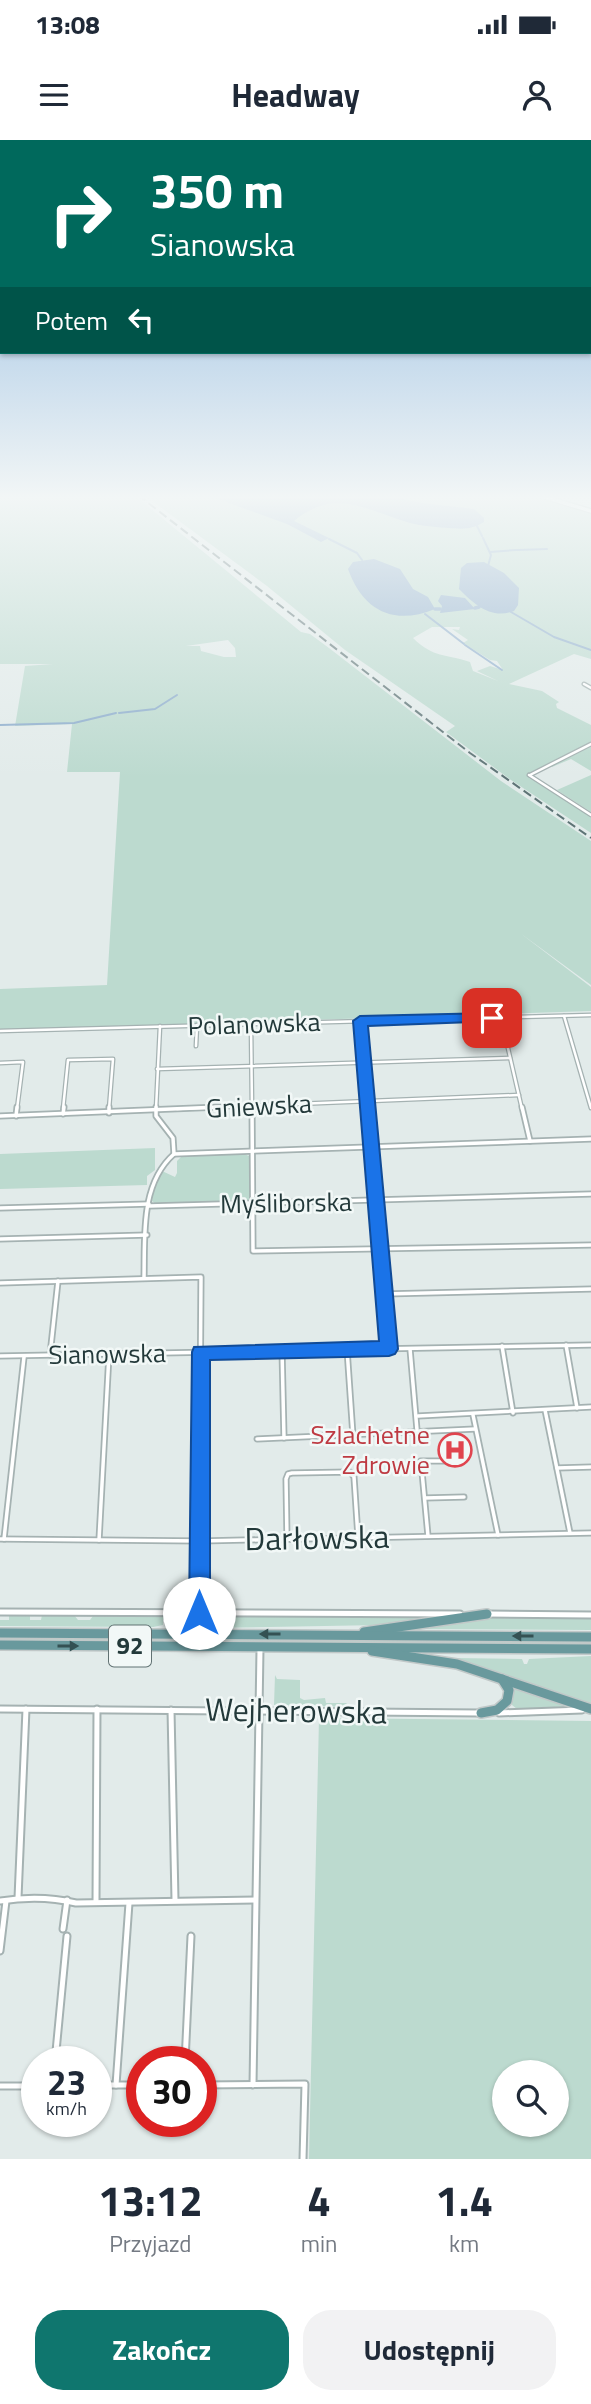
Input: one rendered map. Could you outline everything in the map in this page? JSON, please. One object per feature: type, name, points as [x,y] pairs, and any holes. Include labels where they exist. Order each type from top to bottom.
[{"type":"main road","points":[[338,1635],[487,1614]]},
{"type":"main road","name":"92","points":[[0,1633],[591,1636]]},
{"type":"main road","name":"92","points":[[0,1645],[591,1649]]},
{"type":"main road","points":[[338,1647],[435,1659],[591,1709]]},
{"type":"main road","points":[[481,1713],[500,1709],[507,1701],[509,1690],[501,1678]]},
{"type":"street","points":[[584,684],[591,688]]},
{"type":"street","points":[[591,744],[529,775],[591,815]]},
{"type":"street","name":"Polanowska","points":[[0,1031],[591,1015]]},
{"type":"street","points":[[564,1016],[591,1108]]},
{"type":"street","points":[[501,1017],[530,1141]]},
{"type":"street","points":[[360,1021],[389,1349]]},
{"type":"street","points":[[251,1024],[253,1251],[591,1245]]},
{"type":"street","points":[[196,1046],[197,1025]]},
{"type":"street","points":[[160,1026],[155,1111],[173,1138],[174,1154]]},
{"type":"street","points":[[158,1069],[510,1058]]},
{"type":"street","points":[[63,1114],[68,1060],[113,1059],[109,1113]]},
{"type":"street","points":[[0,1063],[23,1062],[16,1116]]},
{"type":"street","name":"Gniewska","points":[[0,1116],[519,1095]]},
{"type":"street","points":[[144,1278],[149,1205],[155,1176],[163,1163],[174,1154],[591,1139]]},
{"type":"street","name":"Myśliborska","points":[[0,1208],[591,1194]]},
{"type":"street","points":[[0,1239],[147,1235]]},
{"type":"street","points":[[0,1283],[201,1277],[199,1613]]},
{"type":"street","points":[[51,1355],[58,1281]]},
{"type":"street","points":[[384,1294],[591,1289]]},
{"type":"street","points":[[378,1302],[384,1302]]},
{"type":"street","points":[[566,1345],[577,1408]]},
{"type":"street","name":"Sianowska","points":[[0,1356],[591,1345]]},
{"type":"street","points":[[502,1346],[513,1413]]},
{"type":"street","points":[[410,1348],[418,1416],[417,1430]]},
{"type":"street","points":[[347,1349],[353,1436]]},
{"type":"street","points":[[282,1350],[284,1438]]},
{"type":"street","points":[[99,1540],[110,1354]]},
{"type":"street","points":[[2,1539],[24,1356]]},
{"type":"street","points":[[418,1416],[591,1407]]},
{"type":"street","points":[[545,1410],[570,1534]]},
{"type":"street","points":[[473,1415],[498,1535]]},
{"type":"street","points":[[257,1439],[475,1429]]},
{"type":"street","points":[[428,1536],[421,1461],[459,1461]]},
{"type":"street","points":[[557,1468],[591,1467]]},
{"type":"street","points":[[287,1539],[286,1479],[288,1474],[292,1473],[351,1472],[354,1477],[358,1537]]},
{"type":"street","points":[[425,1498],[464,1497]]},
{"type":"street","name":"Darłowska","points":[[2,1539],[200,1541],[591,1533]]},
{"type":"street","points":[[0,1612],[591,1615]]},
{"type":"street","points":[[253,2085],[260,1647]]},
{"type":"street","name":"Wejherowska","points":[[0,1709],[481,1713],[591,1709]]},
{"type":"street","points":[[18,1898],[26,1709]]},
{"type":"street","points":[[96,1902],[97,1709]]},
{"type":"street","points":[[171,1710],[175,1900]]},
{"type":"street","points":[[0,1951],[3,1901],[18,1898],[67,1900],[76,1903],[256,1900]]},
{"type":"street","points":[[63,1928],[67,1900]]},
{"type":"street","points":[[116,2085],[129,1903]]},
{"type":"street","points":[[57,2046],[67,1936]]},
{"type":"street","points":[[186,2046],[191,1936]]},
{"type":"street","points":[[217,2085],[305,2084],[303,2159]]},
{"type":"street","points":[[0,2086],[21,2085]]},
{"type":"street","points":[[112,2085],[126,2085]]},
{"type":"green space","points":[[0,589],[249,589],[301,632],[310,634],[329,648],[501,781],[591,841],[591,985],[520,933],[591,987],[591,1011],[0,1030],[0,989],[107,985],[120,772],[67,772],[72,724],[15,726],[25,666],[53,664],[0,664]],"holes":[[[228,640],[235,648],[236,657],[201,651],[200,646],[186,646]]]},
{"type":"green space","points":[[271,589],[591,589],[591,659],[574,654],[509,684],[542,691],[559,702],[556,704],[557,708],[591,725],[591,771],[571,759],[552,767],[547,765],[527,775],[591,816],[591,833],[511,780],[446,732],[455,726],[345,650]],"holes":[[[432,627],[460,627],[459,630],[452,629],[468,640],[463,643],[490,660],[497,661],[503,670],[490,666],[477,671],[498,681],[473,671],[470,662],[434,652],[413,638]]]},
{"type":"green space","points":[[591,775],[591,812],[557,790]]},
{"type":"green space","points":[[155,1148],[155,1170],[147,1176],[147,1185],[0,1189],[0,1154]]},
{"type":"green space","points":[[183,1155],[249,1156],[252,1165],[251,1199],[248,1201],[241,1199],[156,1204],[152,1201],[155,1183],[162,1171],[175,1177],[177,1161]]},
{"type":"green space","points":[[9,1615],[30,1615],[30,1620],[41,1620],[42,1615],[74,1615],[78,1620],[90,1620],[93,1616],[169,1617],[163,1620],[163,1625],[153,1627],[0,1626],[0,1620],[9,1620]]},
{"type":"green space","points":[[186,1616],[441,1618],[381,1625],[212,1628],[197,1625],[221,1624],[222,1620],[186,1620]]},
{"type":"green space","points":[[491,1618],[591,1619],[591,1630],[413,1629]]},
{"type":"green space","points":[[0,1636],[591,1640],[591,1645],[0,1642]]},
{"type":"green space","points":[[591,1656],[591,1705],[453,1658],[522,1659],[524,1664],[527,1664],[529,1659]]},
{"type":"green space","points":[[275,1675],[277,1679],[300,1680],[300,1698],[304,1700],[325,1698],[326,1703],[347,1703],[343,1707],[274,1705]]},
{"type":"green space","points":[[510,1684],[573,1706],[517,1709],[512,1705]]},
{"type":"green space","points":[[319,1718],[591,1721],[591,2159],[309,2159]]},
{"type":"water","points":[[358,589],[413,589],[428,597],[435,609],[406,616],[393,615],[371,605]]},
{"type":"water","points":[[459,589],[519,589],[518,605],[514,611],[490,612],[477,605]]},
{"type":"water","points":[[441,595],[465,598],[475,609],[440,613],[442,606],[438,601]]},
{"type":"waterway","points":[[475,608],[479,607]]},
{"type":"waterway","points":[[435,609],[440,609]]},
{"type":"waterway","points":[[511,612],[554,637],[591,650]]},
{"type":"waterway","points":[[425,614],[464,644]]},
{"type":"waterway","points":[[465,645],[502,670]]},
{"type":"waterway","points":[[119,713],[155,709],[177,695]]},
{"type":"waterway","points":[[0,725],[74,723],[116,713]]},
{"type":"railway","points":[[259,589],[470,753],[591,838]]},
{"type":"place","name":"Szlachetne Zdrowie","points":[[455,1450]]},
{"type":"route","points":[[199,1613],[201,1352],[389,1349],[360,1021],[492,1018]]}]
